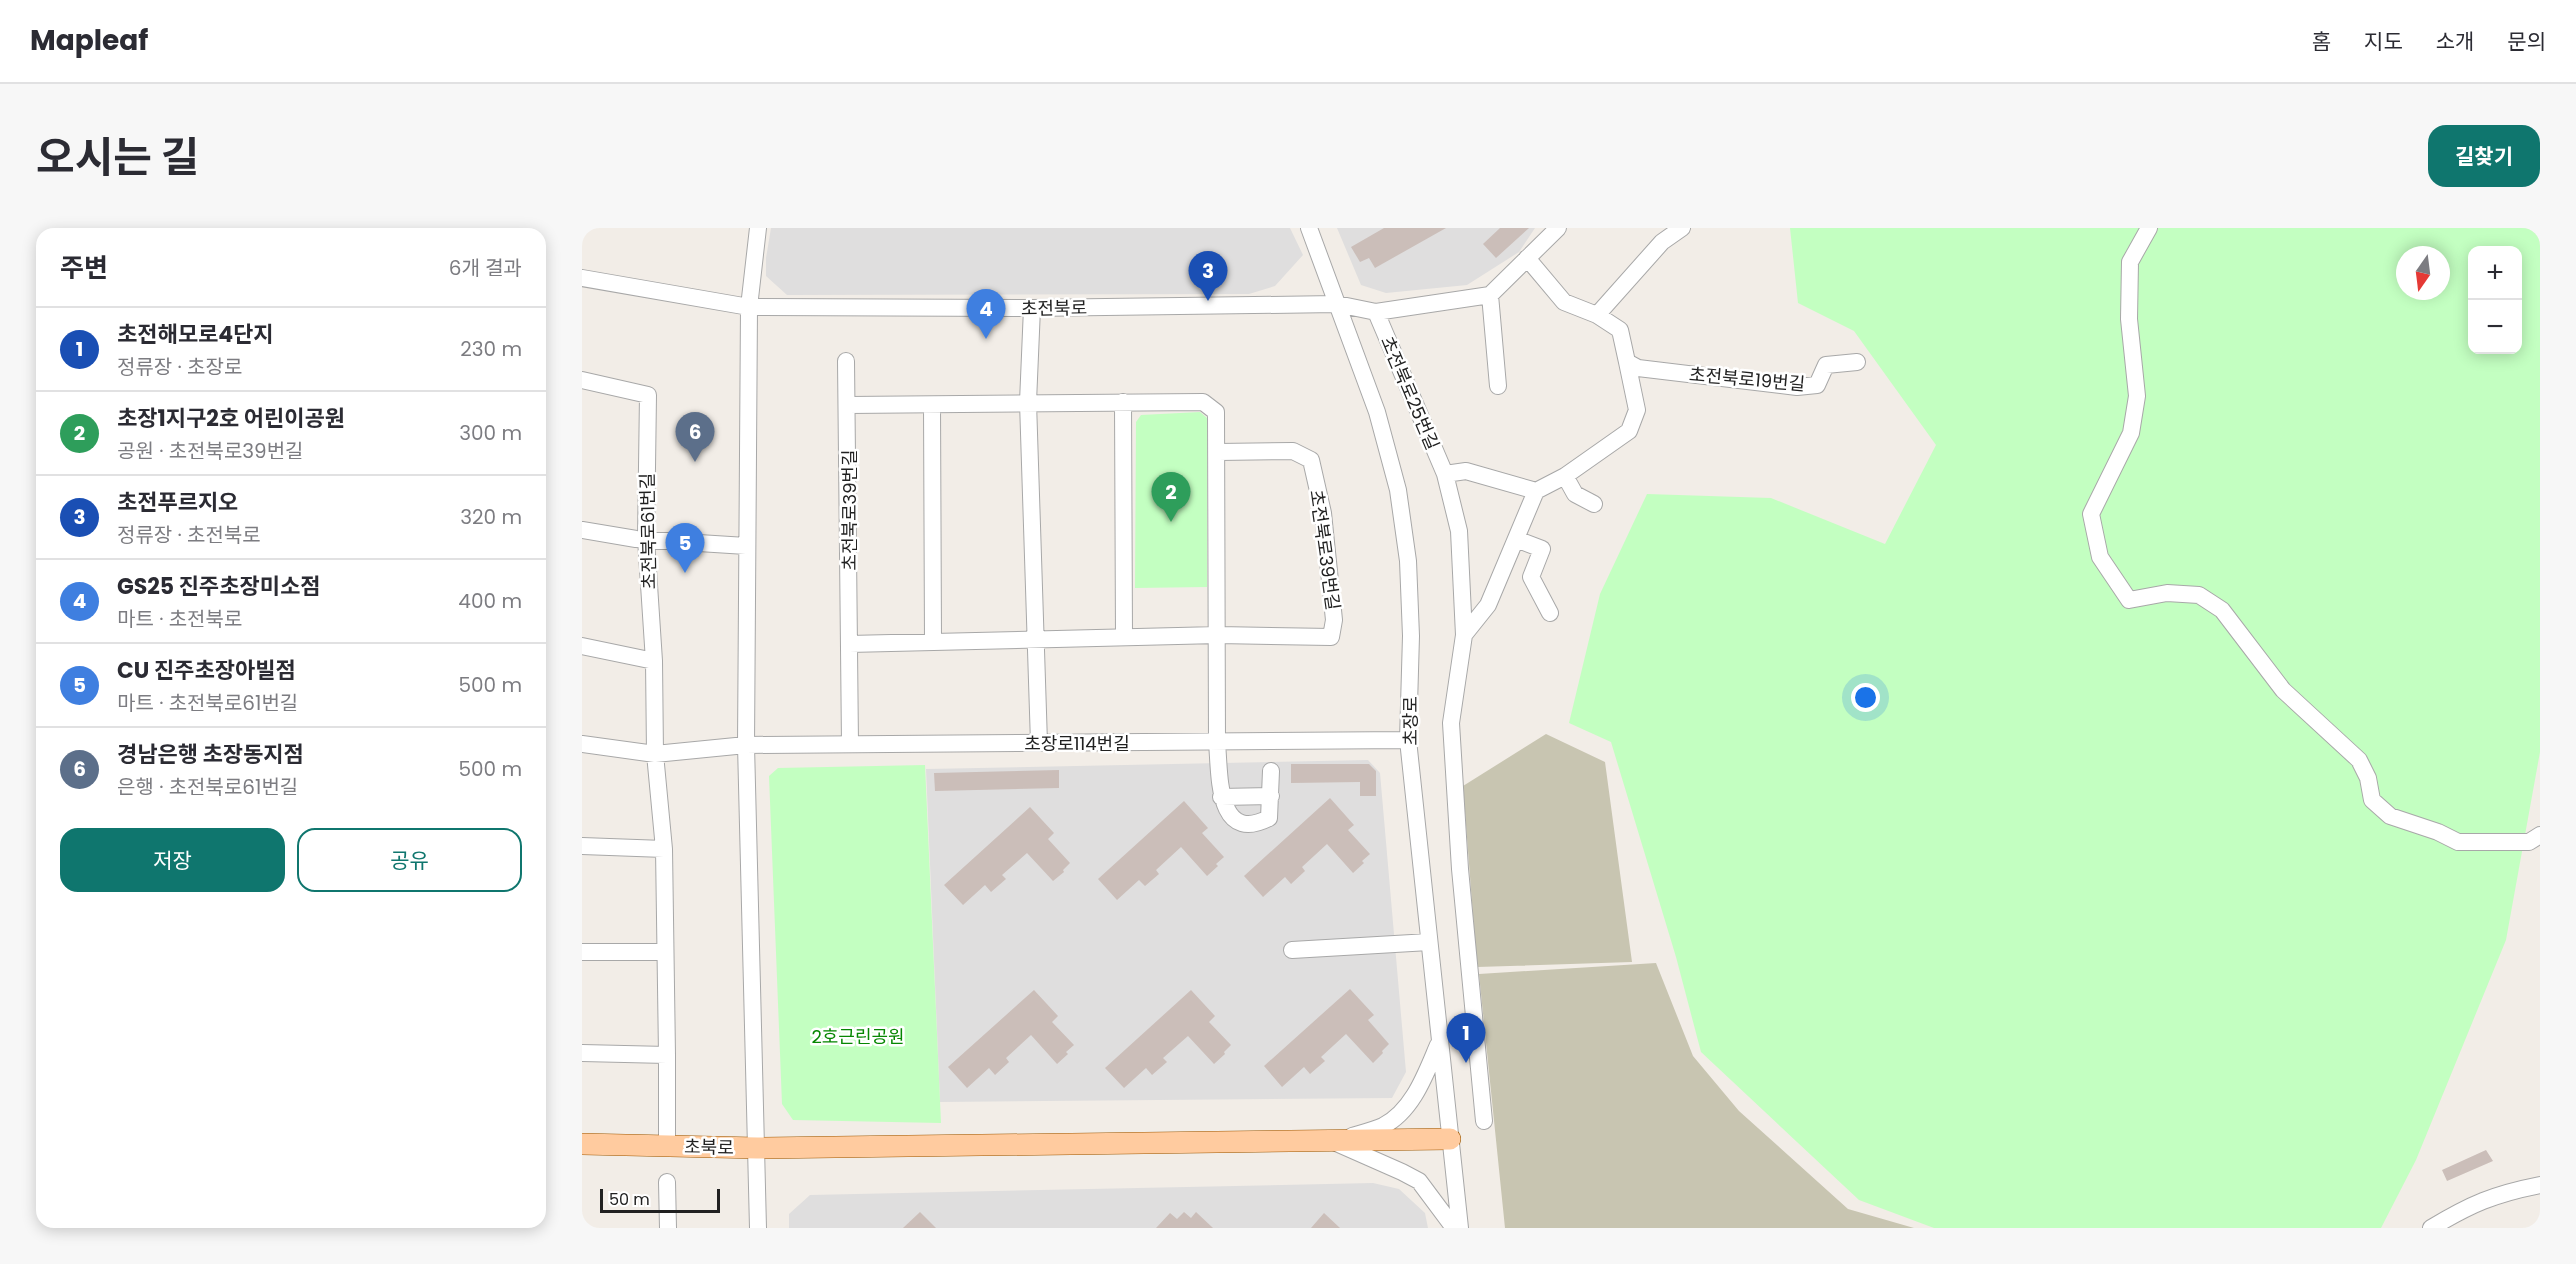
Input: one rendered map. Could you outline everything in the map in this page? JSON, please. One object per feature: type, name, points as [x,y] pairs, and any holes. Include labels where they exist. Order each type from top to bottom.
[{"type":"main road","points":[[757,1148],[1450,1139]]},
{"type":"main road","name":"초북로","points":[[582,1144],[757,1148]]},
{"type":"street","points":[[757,1148],[746,745],[746,546],[749,307],[758,228]]},
{"type":"street","name":"초장로","points":[[1309,228],[1377,412],[1398,490],[1408,561],[1411,636],[1408,740],[1460,1228]]},
{"type":"street","points":[[1498,386],[1490,295],[1558,228]]},
{"type":"street","points":[[1597,315],[1660,235],[1682,228]]},
{"type":"street","points":[[2149,228],[2130,262],[2129,319],[2137,396],[2131,433],[2091,514],[2100,557],[2129,600],[2167,593],[2199,595],[2223,610],[2283,690],[2358,760],[2368,778],[2372,800],[2390,816],[2438,832],[2458,842],[2529,842],[2540,835]]},
{"type":"street","points":[[1464,634],[1488,605],[1536,491],[1565,476],[1629,431],[1637,410],[1620,330],[1597,315],[1564,302],[1527,258]]},
{"type":"street","name":"초전북로","points":[[582,278],[749,307],[1032,308],[1338,304],[1376,312],[1490,295]]},
{"type":"street","points":[[1032,308],[1028,402],[1039,743]]},
{"type":"street","name":"초전북로25번길","points":[[1376,312],[1445,474],[1459,531],[1464,634],[1451,723],[1460,869],[1484,1121]]},
{"type":"street","name":"초전북로39번길","points":[[846,361],[849,644],[933,640],[1218,635],[1331,637],[1334,620],[1323,513],[1311,460],[1293,451],[1218,452]]},
{"type":"street","name":"초전북로19번길","points":[[1627,362],[1638,368],[1797,387],[1817,385],[1826,365],[1857,362]]},
{"type":"street","name":"초전북로61번길","points":[[582,380],[648,394],[646,539],[654,661],[655,754],[664,849]]},
{"type":"street","points":[[1123,402],[1124,638]]},
{"type":"street","points":[[848,405],[1203,402],[1216,412],[1218,452],[1217,743],[1221,797],[1224,807],[1231,816],[1240,822],[1259,822],[1269,818],[1271,771]]},
{"type":"street","points":[[932,405],[933,640]]},
{"type":"street","points":[[1445,474],[1466,471],[1536,491]]},
{"type":"street","points":[[1565,476],[1575,494],[1594,504]]},
{"type":"street","points":[[582,530],[646,539],[746,546]]},
{"type":"street","points":[[1516,539],[1542,549],[1531,577],[1550,613]]},
{"type":"street","points":[[849,644],[850,744]]},
{"type":"street","points":[[582,646],[654,661]]},
{"type":"street","name":"초장로114번길","points":[[746,745],[1408,740]]},
{"type":"street","points":[[582,744],[655,754],[746,745]]},
{"type":"street","points":[[1221,797],[1271,796]]},
{"type":"street","points":[[582,846],[664,849],[667,1146]]},
{"type":"street","points":[[1292,951],[1429,942]]},
{"type":"street","points":[[582,952],[665,952]]},
{"type":"street","points":[[1333,1142],[1385,1125],[1402,1110],[1417,1091],[1439,1044]]},
{"type":"street","points":[[582,1053],[667,1055]]},
{"type":"street","points":[[1333,1142],[1419,1181],[1454,1228]]},
{"type":"street","name":"초북로","points":[[757,1148],[758,1228]]},
{"type":"street","points":[[667,1182],[668,1228]]},
{"type":"street","points":[[2431,1228],[2463,1208],[2503,1192],[2540,1185]]},
{"type":"shaded area","points":[[771,228],[1290,228],[1303,255],[1275,286],[1249,294],[787,295],[766,276],[766,258]]},
{"type":"shaded area","points":[[1337,228],[1535,228],[1519,252],[1467,285],[1386,293],[1361,285]]},
{"type":"shaded area","points":[[1546,734],[1605,762],[1632,962],[1477,967],[1463,786]]},
{"type":"shaded area","points":[[1368,760],[1380,773],[1406,1072],[1392,1098],[940,1102],[926,769]]},
{"type":"shaded area","points":[[1656,963],[1693,1056],[1739,1111],[1848,1209],[1914,1228],[1505,1228],[1479,974]]},
{"type":"shaded area","points":[[1373,1183],[1399,1189],[1425,1213],[1428,1228],[789,1228],[789,1214],[810,1195]]},
{"type":"green space","points":[[1790,228],[2540,228],[2540,752],[2506,940],[2416,1160],[2381,1228],[1934,1228],[1859,1200],[1701,1052],[1676,957],[1611,742],[1569,723],[1600,594],[1647,494],[1771,498],[1885,544],[1936,445],[1854,331],[1798,303]]},
{"type":"green space","points":[[1200,412],[1207,418],[1207,587],[1135,588],[1136,422],[1141,415]]},
{"type":"green space","name":"2호근린공원","points":[[925,765],[941,1123],[793,1120],[782,1104],[769,776],[778,768]]},
{"type":"building","points":[[1384,228],[1446,228],[1375,268],[1369,258],[1360,262],[1351,247]]},
{"type":"building","points":[[1500,228],[1529,228],[1496,258],[1483,244]]},
{"type":"building","points":[[1291,764],[1369,764],[1376,771],[1376,796],[1360,796],[1360,782],[1291,783]]},
{"type":"building","points":[[1059,770],[1059,788],[935,791],[934,773]]},
{"type":"building","points":[[1330,798],[1354,825],[1348,830],[1370,854],[1362,861],[1364,863],[1353,873],[1327,844],[1302,867],[1305,871],[1291,884],[1285,877],[1263,897],[1244,876]]},
{"type":"building","points":[[1184,801],[1208,828],[1202,833],[1224,857],[1216,864],[1218,866],[1207,876],[1181,847],[1156,870],[1159,874],[1145,886],[1139,880],[1117,900],[1098,879]]},
{"type":"building","points":[[1030,807],[1054,833],[1048,839],[1070,863],[1063,870],[1064,872],[1053,881],[1027,853],[1002,875],[1006,879],[991,892],[985,885],[963,905],[944,885]]},
{"type":"building","points":[[1350,989],[1374,1015],[1368,1020],[1389,1044],[1382,1051],[1383,1053],[1373,1063],[1346,1034],[1321,1057],[1325,1061],[1310,1074],[1304,1067],[1282,1087],[1264,1066]]},
{"type":"building","points":[[1034,990],[1058,1016],[1052,1022],[1074,1045],[1066,1052],[1068,1054],[1057,1064],[1031,1035],[1006,1058],[1009,1062],[995,1075],[989,1068],[967,1088],[948,1067]]},
{"type":"building","points":[[1191,990],[1215,1016],[1209,1022],[1231,1045],[1224,1052],[1225,1054],[1214,1064],[1188,1036],[1163,1058],[1167,1062],[1152,1075],[1146,1068],[1124,1088],[1105,1068]]},
{"type":"building","points":[[2486,1150],[2493,1161],[2447,1181],[2442,1170]]},
{"type":"building","points":[[920,1212],[936,1228],[903,1228]]},
{"type":"building","points":[[1184,1212],[1191,1218],[1196,1212],[1213,1228],[1156,1228],[1170,1213],[1177,1219]]},
{"type":"building","points":[[1324,1213],[1340,1228],[1311,1228]]},
{"type":"place","name":"초전푸르지오","points":[[1208,301]]},
{"type":"place","name":"GS25 진주초장미소점","points":[[986,339]]},
{"type":"place","name":"경남은행 초장동지점","points":[[695,462]]},
{"type":"place","name":"초장1지구2호 어린이공원","points":[[1171,522]]},
{"type":"place","name":"CU 진주초장아빌점","points":[[685,573]]},
{"type":"place","name":"초전해모로4단지","points":[[1466,1063]]}]
